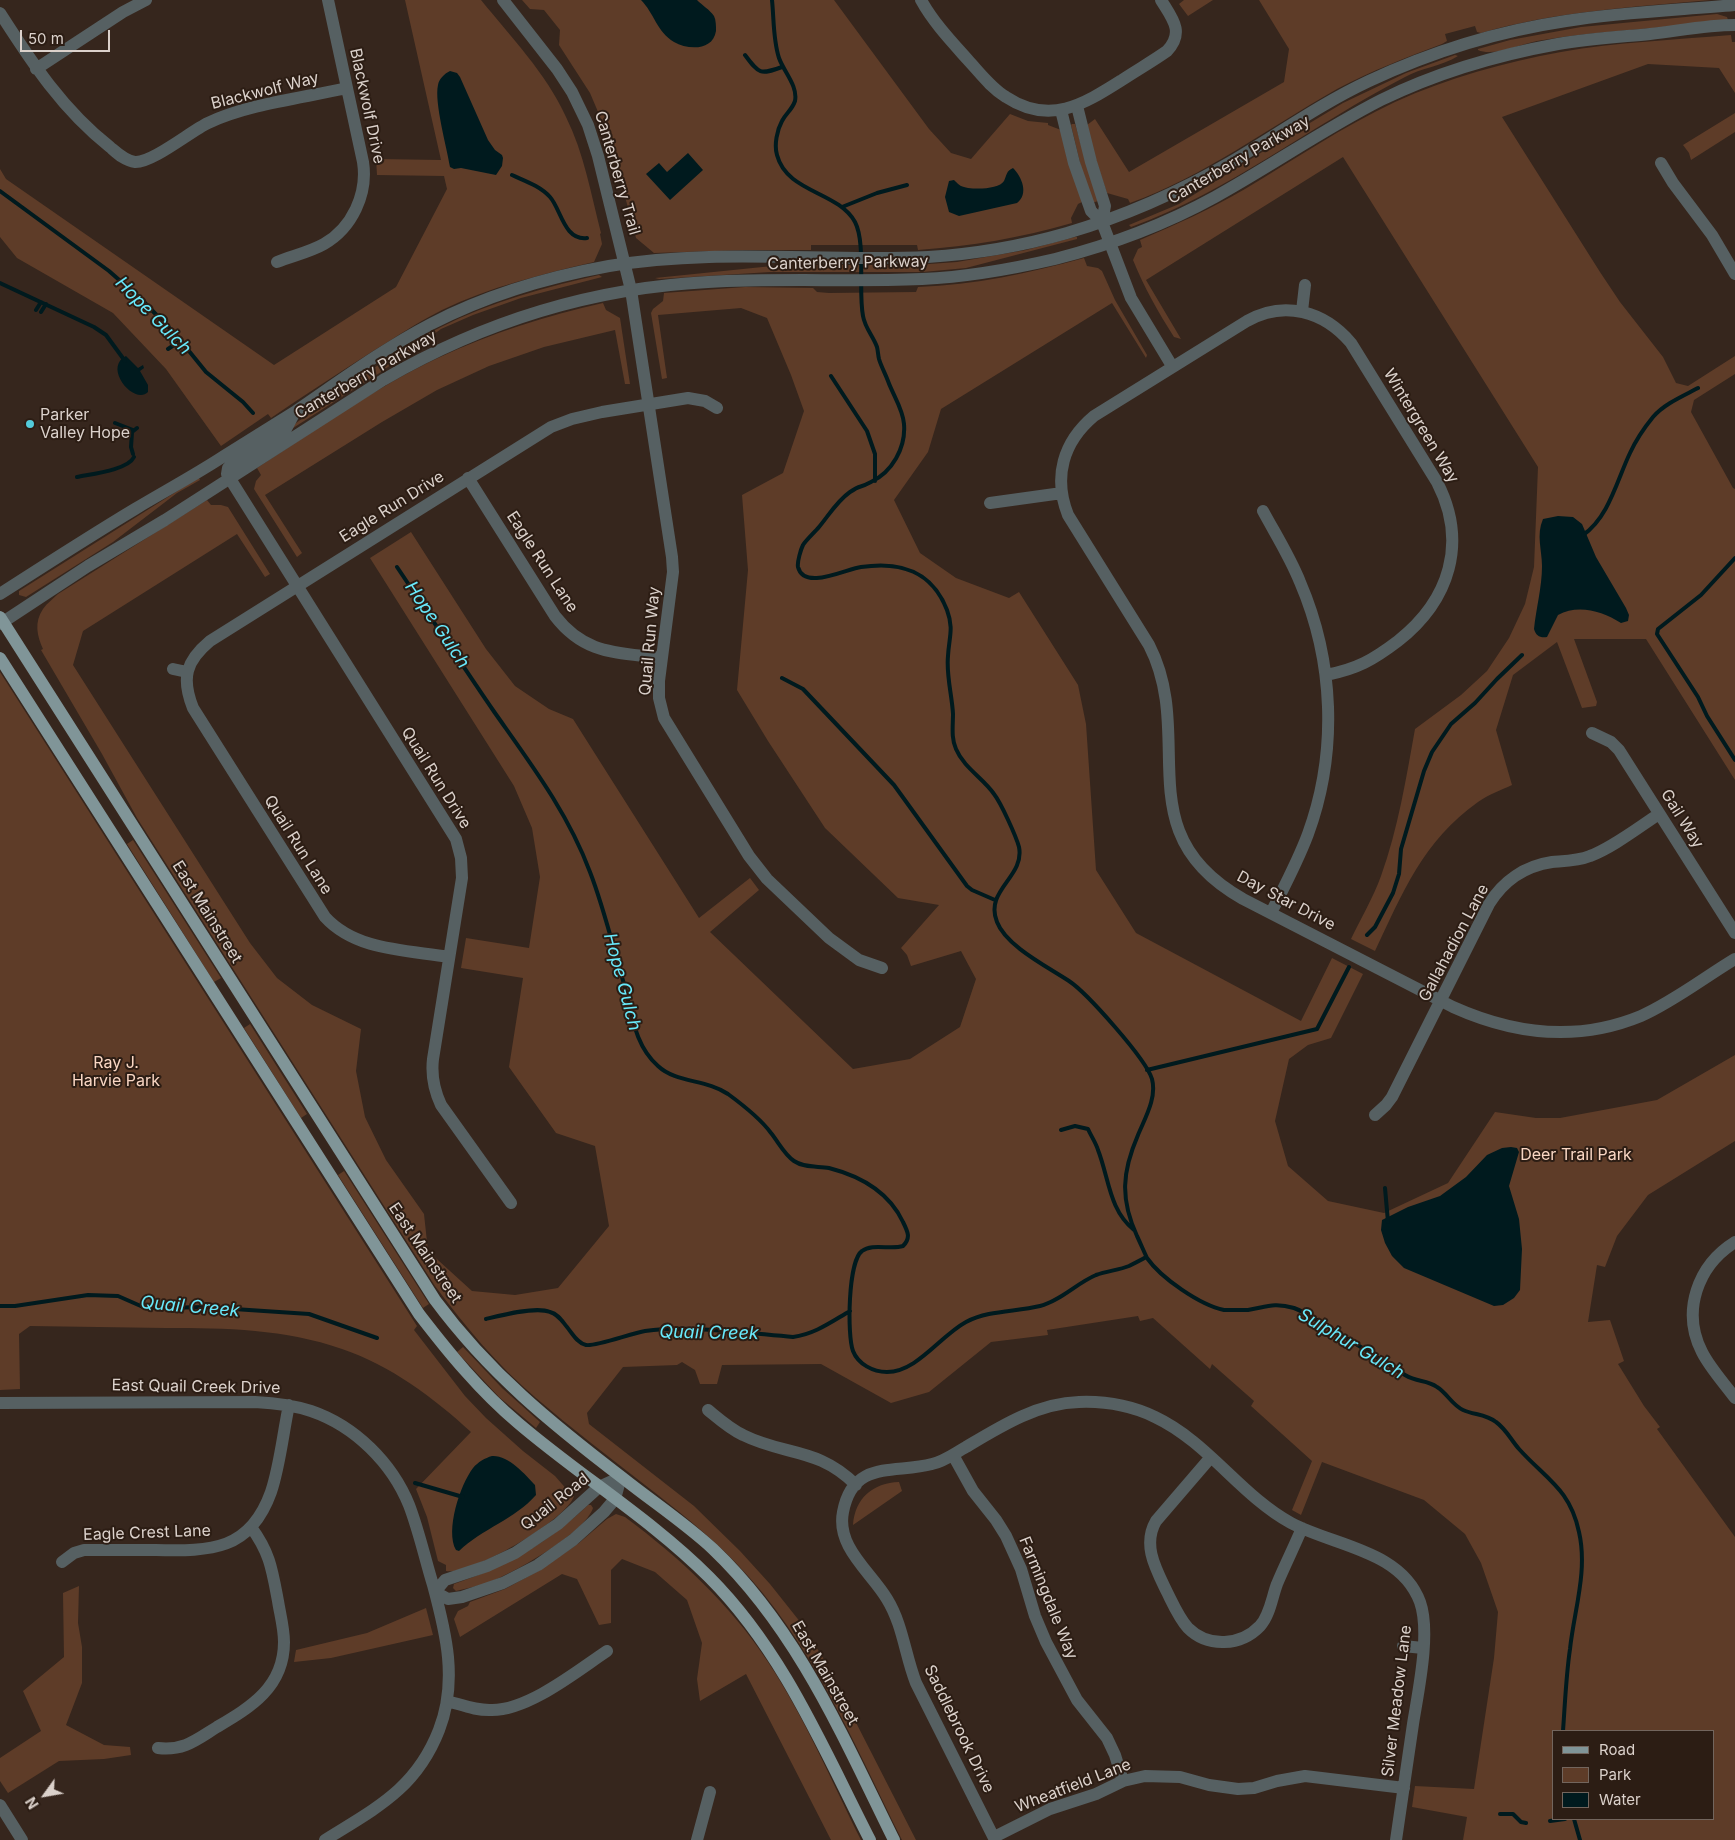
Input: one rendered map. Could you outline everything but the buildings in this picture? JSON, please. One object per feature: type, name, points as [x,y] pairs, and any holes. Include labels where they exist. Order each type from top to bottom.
[{"type":"main road","name":"East Mainstreet","points":[[1,621],[435,1300],[468,1343],[516,1391],[712,1548],[739,1576],[777,1622],[812,1678],[894,1840]]},
{"type":"main road","points":[[0,658],[412,1305],[451,1355],[488,1396],[534,1436],[694,1562],[747,1620],[774,1656],[792,1686],[870,1840]]},
{"type":"street","points":[[36,69],[123,12],[146,0]]},
{"type":"street","name":"Blackwolf Drive","points":[[277,262],[319,247],[331,239],[348,221],[360,198],[364,184],[364,168],[328,0]]},
{"type":"street","name":"Canterberry Trail","points":[[502,0],[557,69],[577,101],[598,156],[631,290]]},
{"type":"street","points":[[920,0],[938,26],[994,89],[1008,99],[1040,110],[1061,110],[1090,100],[1164,54],[1173,44],[1182,39],[1161,0]]},
{"type":"street","name":"Canterberry Parkway","points":[[0,594],[295,411],[398,344],[452,314],[529,286],[576,273],[625,264],[714,257],[886,258],[957,254],[1031,242],[1102,222],[1183,189],[1348,92],[1389,72],[1434,55],[1507,33],[1558,22],[1735,5]]},
{"type":"street","name":"Blackwolf Way","points":[[0,13],[36,69],[62,102],[90,131],[136,168],[216,119],[260,106],[347,88]]},
{"type":"street","name":"Canterberry Parkway","points":[[1,621],[229,479],[383,380],[456,341],[506,322],[548,308],[631,290],[706,282],[890,280],[947,277],[1009,268],[1061,257],[1144,230],[1199,205],[1334,125],[1399,92],[1449,72],[1512,54],[1562,44],[1684,29],[1735,25]]},
{"type":"street","points":[[1077,106],[1086,147],[1105,206],[1102,222]]},
{"type":"street","points":[[1061,110],[1074,163],[1091,211],[1102,222],[1131,298],[1172,366]]},
{"type":"street","points":[[1661,163],[1673,183],[1712,235],[1735,274]]},
{"type":"street","points":[[1302,311],[1305,286]]},
{"type":"street","name":"Quail Run Way","points":[[631,290],[672,557],[659,698],[666,722],[753,862],[767,879],[829,938],[859,960],[882,968]]},
{"type":"street","name":"Day Star Drive","points":[[1302,311],[1276,311],[1253,317],[1100,412],[1079,430],[1070,443],[1061,475],[1062,493],[1066,509],[1075,528],[1158,663],[1166,700],[1171,803],[1183,839],[1197,862],[1221,885],[1271,913],[1441,1001],[1487,1021],[1517,1029],[1552,1032],[1587,1031],[1619,1023],[1642,1015],[1735,959]]},
{"type":"street","name":"Wintergreen Way","points":[[1302,311],[1327,321],[1351,343],[1437,482],[1447,505],[1452,529],[1452,552],[1446,578],[1436,599],[1424,617],[1406,634],[1368,662],[1350,670],[1326,675]]},
{"type":"street","name":"Eagle Run Drive","points":[[187,672],[199,651],[210,641],[551,427],[584,416],[694,398],[710,402],[717,408]]},
{"type":"street","points":[[229,479],[227,473],[230,466],[286,429],[295,411]]},
{"type":"street","name":"Eagle Run Lane","points":[[468,478],[552,610],[573,635],[594,648],[662,658]]},
{"type":"street","name":"Quail Run Drive","points":[[229,479],[456,839],[461,858],[462,873],[433,1059],[434,1087],[441,1105],[511,1203]]},
{"type":"street","points":[[990,503],[1062,493]]},
{"type":"street","points":[[1263,511],[1293,566],[1306,597],[1317,632],[1326,675],[1328,730],[1322,784],[1313,820],[1303,848],[1271,913]]},
{"type":"street","points":[[173,669],[187,672]]},
{"type":"street","name":"Quail Run Lane","points":[[187,672],[188,692],[193,708],[325,917],[338,930],[364,942],[449,957]]},
{"type":"street","name":"Gail Way","points":[[1592,733],[1611,742],[1619,750],[1735,933]]},
{"type":"street","name":"Gallahadion Lane","points":[[1375,1115],[1392,1097],[1489,904],[1497,892],[1507,882],[1530,868],[1580,859],[1595,854],[1659,814]]},
{"type":"street","points":[[1735,1242],[1716,1256],[1704,1273],[1696,1292],[1692,1314],[1694,1329],[1702,1351],[1735,1398]]},
{"type":"street","name":"East Quail Creek Drive","points":[[0,1403],[255,1402],[289,1405],[311,1411],[339,1425],[369,1446],[384,1462],[396,1479],[409,1504],[435,1592],[448,1645],[450,1680],[447,1701],[435,1738],[423,1761],[408,1782],[385,1803],[325,1840]]},
{"type":"street","name":"Silver Meadow Lane","points":[[953,1455],[1026,1414],[1052,1406],[1079,1402],[1116,1405],[1143,1412],[1178,1430],[1211,1457],[1261,1503],[1277,1514],[1302,1528],[1375,1557],[1402,1574],[1411,1585],[1422,1607],[1424,1635],[1396,1840]]},
{"type":"street","name":"Eagle Crest Lane","points":[[62,1562],[74,1553],[84,1550],[192,1551],[207,1550],[231,1542],[251,1527],[259,1516],[272,1490],[289,1405]]},
{"type":"street","points":[[708,1410],[743,1436],[823,1460],[839,1469],[856,1485]]},
{"type":"street","name":"Saddlebrook Drive","points":[[953,1455],[935,1464],[878,1470],[864,1477],[847,1499],[842,1515],[842,1529],[845,1540],[853,1553],[879,1586],[893,1610],[900,1627],[916,1683],[994,1838]]},
{"type":"street","name":"Farmingdale Way","points":[[953,1455],[973,1491],[996,1520],[1009,1542],[1035,1616],[1049,1649],[1077,1700],[1107,1738],[1115,1755],[1123,1781]]},
{"type":"street","points":[[1211,1457],[1156,1521],[1150,1539],[1150,1550],[1154,1564],[1179,1614],[1191,1630],[1209,1640],[1224,1642],[1239,1640],[1255,1630],[1265,1620],[1281,1576],[1302,1528]]},
{"type":"street","points":[[435,1592],[448,1599],[478,1592],[512,1579],[538,1565],[573,1540],[604,1512],[615,1500],[621,1477]]},
{"type":"street","name":"Quail Road","points":[[435,1592],[445,1580],[496,1562],[524,1547],[558,1524],[599,1487],[621,1477]]},
{"type":"street","points":[[158,1748],[185,1747],[245,1710],[261,1697],[278,1672],[284,1642],[276,1589],[267,1551],[251,1527]]},
{"type":"street","points":[[1403,1646],[1423,1648]]},
{"type":"street","points":[[447,1701],[486,1710],[513,1707],[539,1695],[607,1651]]},
{"type":"street","name":"Wheatfield Lane","points":[[994,1838],[1050,1809],[1096,1794],[1123,1781],[1145,1776],[1169,1776],[1221,1788],[1246,1789],[1292,1777],[1311,1776],[1404,1788]]},
{"type":"street","points":[[697,1840],[710,1792]]},
{"type":"street","points":[[0,1805],[22,1840]]},
{"type":"green space","points":[[405,0],[481,0],[516,42],[538,70],[558,101],[578,145],[601,233],[602,244],[594,262],[497,288],[442,310],[373,351],[271,418],[268,414],[221,446],[166,369],[113,313],[17,258],[0,237],[0,169],[6,179],[274,365],[396,287],[447,189],[444,176],[377,175],[376,159],[441,160]]},
{"type":"green space","points":[[522,0],[834,0],[929,129],[951,153],[971,159],[1010,114],[1028,121],[1048,123],[1048,125],[1061,130],[1082,202],[1078,204],[1071,218],[1072,223],[996,241],[957,246],[918,250],[917,245],[811,245],[811,250],[654,253],[636,238],[610,140],[590,93],[559,45],[560,30],[544,10],[530,9]]},
{"type":"green space","points":[[1184,0],[1213,0],[1188,16],[1179,4]]},
{"type":"green space","points":[[1259,0],[1711,0],[1566,15],[1481,33],[1477,32],[1475,26],[1445,34],[1447,41],[1442,44],[1363,76],[1337,89],[1210,165],[1158,192],[1130,203],[1128,199],[1107,193],[1096,161],[1087,125],[1095,119],[1129,172],[1284,82],[1289,49]]},
{"type":"green space","points":[[1717,14],[1727,17],[1728,20],[1561,37],[1491,52],[1478,50],[1510,40],[1581,27]]},
{"type":"green space","points":[[1731,35],[1732,42],[1735,42],[1735,93],[1719,68],[1648,64],[1502,117],[1620,302],[1663,357],[1676,383],[1688,386],[1735,356],[1735,374],[1694,400],[1691,412],[1735,489],[1735,780],[1646,639],[1574,639],[1597,702],[1596,706],[1582,708],[1557,642],[1513,675],[1496,730],[1512,785],[1478,802],[1443,833],[1416,869],[1405,888],[1375,951],[1351,939],[1374,892],[1387,858],[1401,804],[1415,729],[1461,695],[1487,671],[1509,638],[1525,604],[1534,567],[1538,467],[1343,157],[1146,280],[1181,339],[1174,337],[1168,328],[1133,260],[1138,249],[1142,247],[1140,240],[1193,216],[1245,189],[1375,112],[1415,93],[1456,78],[1561,52],[1624,44]]},
{"type":"green space","points":[[1455,55],[1458,56],[1411,74],[1371,96],[1202,195],[1131,227],[1129,225],[1179,204],[1343,103],[1406,73]]},
{"type":"green space","points":[[1735,113],[1735,132],[1691,160],[1689,153],[1683,145]]},
{"type":"green space","points":[[1072,124],[1075,124],[1098,201],[1095,202],[1093,202],[1083,175]]},
{"type":"green space","points":[[1075,237],[1077,239],[966,268],[923,272],[770,272],[655,278],[782,265],[915,265],[957,262],[1026,250]]},
{"type":"green space","name":"Deer Trail Park","points":[[1084,258],[1087,266],[1098,268],[1102,271],[1115,300],[1147,355],[1146,358],[1112,303],[941,409],[928,452],[894,500],[920,553],[956,578],[1009,598],[1019,592],[1078,685],[1086,724],[1096,870],[1136,933],[1301,1021],[1332,958],[1363,974],[1331,1038],[1308,1045],[1289,1059],[1275,1121],[1288,1166],[1328,1201],[1384,1213],[1448,1183],[1495,1112],[1536,1118],[1560,1118],[1657,1100],[1735,1055],[1735,1141],[1648,1195],[1617,1236],[1605,1267],[1597,1265],[1588,1322],[1610,1320],[1624,1361],[1618,1364],[1644,1406],[1660,1427],[1657,1429],[1735,1537],[1735,1840],[1463,1840],[1467,1817],[1412,1807],[1415,1786],[1474,1789],[1494,1658],[1498,1612],[1481,1563],[1465,1534],[1424,1500],[1322,1462],[1301,1515],[1292,1510],[1312,1461],[1251,1406],[1254,1401],[1212,1364],[1210,1369],[1153,1318],[1140,1321],[1138,1316],[1047,1330],[1048,1335],[991,1342],[929,1392],[891,1403],[821,1364],[722,1365],[717,1384],[700,1384],[695,1370],[682,1362],[677,1365],[623,1367],[587,1413],[589,1424],[694,1506],[740,1551],[770,1584],[801,1623],[823,1658],[916,1840],[902,1840],[830,1695],[787,1626],[763,1593],[736,1563],[703,1532],[563,1420],[508,1372],[482,1345],[435,1286],[137,818],[41,650],[43,649],[38,634],[38,619],[45,607],[58,594],[207,500],[211,505],[228,507],[270,574],[265,577],[237,534],[83,631],[73,665],[250,943],[277,978],[312,1005],[361,1029],[356,1071],[365,1117],[386,1160],[424,1214],[428,1251],[472,1291],[515,1295],[558,1288],[609,1226],[595,1146],[556,1133],[509,1067],[523,978],[461,968],[466,938],[529,948],[540,877],[532,828],[514,786],[370,558],[411,532],[486,649],[515,686],[549,709],[573,719],[699,918],[750,878],[759,890],[710,932],[853,1069],[910,1059],[960,1027],[976,979],[961,951],[911,966],[907,955],[901,948],[939,905],[898,898],[825,828],[737,690],[748,570],[742,495],[783,473],[804,411],[767,318],[741,308],[658,315],[667,378],[662,379],[651,313],[663,301],[664,293],[745,287],[813,288],[817,292],[829,293],[916,292],[918,287],[960,284],[1023,273]]},
{"type":"green space","points":[[599,275],[602,277],[521,298],[441,329],[381,372],[246,458],[373,368],[435,330],[499,303],[538,290]]},
{"type":"green space","points":[[603,303],[606,310],[620,318],[630,384],[625,384],[615,330],[544,347],[489,366],[437,390],[265,495],[302,553],[297,557],[254,489],[256,481],[261,475],[257,468],[391,382],[438,358],[519,326]]},
{"type":"green space","points":[[198,478],[200,480],[177,493],[113,542],[26,597],[19,595],[19,591]]},
{"type":"green space","name":"Ray J. Harvie Park","points":[[0,672],[417,1326],[414,1330],[465,1396],[486,1418],[555,1476],[569,1492],[569,1495],[574,1496],[554,1519],[537,1532],[475,1565],[446,1571],[446,1565],[438,1561],[427,1517],[416,1489],[471,1432],[427,1395],[394,1373],[360,1356],[321,1342],[299,1337],[233,1329],[30,1326],[19,1334],[20,1389],[0,1390]]},
{"type":"green space","points":[[133,840],[221,978],[214,982],[127,844]]},
{"type":"green space","points":[[250,1024],[307,1114],[301,1118],[244,1028]]},
{"type":"green space","points":[[344,1171],[429,1304],[423,1308],[338,1175]]},
{"type":"green space","points":[[463,1347],[502,1388],[540,1422],[536,1428],[499,1397],[457,1352]]},
{"type":"green space","points":[[899,1482],[902,1491],[853,1525],[857,1507],[867,1494],[881,1485]]},
{"type":"green space","points":[[588,1505],[591,1505],[593,1508],[587,1518],[577,1529],[548,1551],[516,1570],[490,1582],[456,1591],[453,1588],[454,1584],[492,1569],[526,1552],[558,1531]]},
{"type":"green space","points":[[616,1514],[625,1517],[703,1583],[721,1601],[753,1641],[794,1705],[861,1840],[831,1840],[746,1674],[700,1701],[697,1679],[702,1643],[687,1600],[655,1572],[622,1559],[611,1570],[611,1623],[599,1625],[577,1579],[562,1574],[460,1637],[454,1619],[458,1611],[468,1606],[470,1602],[505,1589],[540,1570]]},
{"type":"green space","points":[[79,1586],[78,1623],[82,1647],[82,1683],[66,1725],[104,1745],[130,1747],[131,1755],[104,1759],[59,1761],[8,1793],[0,1781],[0,1758],[41,1731],[23,1691],[64,1657],[63,1593]]},
{"type":"green space","points":[[426,1608],[433,1635],[331,1658],[294,1662],[296,1650],[367,1633]]},
{"type":"water","points":[[641,0],[697,0],[714,16],[716,31],[714,38],[699,47],[680,45],[674,42],[660,28]]},
{"type":"water","points":[[450,71],[457,73],[460,77],[488,140],[495,150],[502,155],[502,166],[496,175],[450,167],[437,93],[439,81]]},
{"type":"water","points":[[688,153],[703,170],[670,200],[646,174],[659,163],[667,172]]},
{"type":"water","points":[[1013,168],[1023,186],[1023,195],[1017,203],[959,216],[949,212],[945,197],[949,181],[954,180],[965,187],[977,189],[990,188],[1001,184],[1008,172]]},
{"type":"water","points":[[126,356],[138,368],[143,365],[144,368],[140,371],[148,385],[148,392],[142,395],[136,394],[123,384],[117,369],[120,362]]},
{"type":"water","points":[[1558,516],[1573,517],[1582,524],[1596,557],[1626,608],[1629,615],[1628,621],[1621,623],[1598,612],[1574,610],[1558,615],[1547,637],[1537,635],[1534,629],[1542,574],[1541,525],[1543,519]]},
{"type":"water","points":[[1502,1148],[1517,1148],[1519,1152],[1509,1186],[1519,1219],[1522,1249],[1520,1290],[1514,1298],[1503,1305],[1494,1306],[1404,1268],[1392,1256],[1385,1243],[1381,1230],[1382,1220],[1408,1207],[1440,1196],[1466,1177],[1487,1155]]},
{"type":"water","points":[[492,1456],[510,1462],[521,1471],[535,1485],[536,1495],[518,1511],[478,1536],[459,1551],[456,1550],[452,1532],[453,1520],[463,1485],[477,1464]]},
{"type":"waterway","name":"Sulphur Gulch","points":[[772,0],[777,51],[781,63],[793,84],[795,95],[794,104],[779,129],[776,142],[777,155],[783,168],[791,177],[837,204],[855,222],[860,242],[864,320],[877,347],[880,362],[900,407],[904,424],[903,442],[891,466],[879,478],[858,487],[837,504],[806,540],[798,567],[802,574],[817,578],[861,567],[889,566],[902,568],[924,578],[941,597],[947,610],[951,633],[948,670],[954,745],[959,756],[990,788],[997,798],[1019,847],[1019,858],[1016,867],[996,901],[994,911],[997,922],[1002,931],[1018,948],[1069,981],[1089,999],[1128,1042],[1152,1079],[1152,1101],[1133,1148],[1126,1173],[1125,1186],[1128,1210],[1132,1223],[1147,1258],[1153,1266],[1171,1282],[1193,1297],[1224,1310],[1248,1310],[1281,1305],[1294,1308],[1345,1337],[1405,1375],[1433,1385],[1441,1390],[1459,1408],[1488,1417],[1500,1425],[1519,1449],[1556,1486],[1570,1505],[1579,1532],[1582,1561],[1569,1659],[1563,1730]]},
{"type":"waterway","points":[[745,55],[757,69],[764,72],[782,67]]},
{"type":"waterway","points":[[512,175],[546,193],[554,202],[568,230],[579,238],[587,238]]},
{"type":"waterway","points":[[842,207],[877,193],[907,185]]},
{"type":"waterway","name":"Hope Gulch","points":[[0,191],[109,271],[142,300],[176,335],[206,372],[243,402],[253,413]]},
{"type":"waterway","points":[[0,283],[94,327],[106,335],[125,361]]},
{"type":"waterway","points":[[36,310],[41,302]]},
{"type":"waterway","points":[[41,312],[46,304]]},
{"type":"waterway","points":[[168,349],[180,341]]},
{"type":"waterway","points":[[831,376],[867,431],[875,454],[875,481]]},
{"type":"waterway","points":[[1583,535],[1592,527],[1606,508],[1632,448],[1657,412],[1698,388]]},
{"type":"waterway","points":[[115,423],[133,430]]},
{"type":"waterway","points":[[133,454],[131,447],[132,432],[137,428]]},
{"type":"waterway","points":[[77,477],[117,468],[125,465],[134,457]]},
{"type":"waterway","points":[[1735,558],[1701,595],[1658,629],[1657,634],[1698,697],[1707,716],[1735,760]]},
{"type":"waterway","name":"Hope Gulch","points":[[397,567],[535,770],[571,829],[600,899],[635,1028],[650,1058],[658,1066],[673,1075],[719,1089],[728,1094],[762,1122],[784,1152],[794,1161],[807,1166],[841,1171],[852,1176],[882,1194],[897,1211],[907,1232],[908,1238],[906,1243],[898,1247],[871,1247],[866,1249],[857,1258],[854,1269],[851,1283],[850,1330],[853,1351],[858,1360],[871,1369],[882,1372],[898,1370],[918,1360],[956,1328],[966,1322],[984,1315],[1047,1304],[1096,1275],[1121,1269],[1146,1257]]},
{"type":"waterway","points":[[1367,935],[1375,927],[1393,893],[1399,874],[1401,849],[1424,771],[1432,752],[1451,724],[1475,703],[1522,655]]},
{"type":"waterway","points":[[782,678],[803,689],[894,785],[967,886],[995,900]]},
{"type":"waterway","points":[[1147,1070],[1317,1029],[1349,967]]},
{"type":"waterway","points":[[1061,1130],[1075,1126],[1088,1129],[1097,1147],[1119,1213],[1134,1230]]},
{"type":"waterway","points":[[1385,1188],[1388,1222]]},
{"type":"waterway","name":"Quail Creek","points":[[0,1306],[15,1306],[88,1295],[118,1296],[143,1307],[204,1307],[309,1314],[377,1338]]},
{"type":"waterway","name":"Quail Creek","points":[[486,1319],[519,1312],[544,1310],[558,1316],[580,1342],[591,1345],[639,1332],[663,1329],[719,1330],[793,1337],[816,1330],[850,1311]]},
{"type":"waterway","points":[[415,1483],[463,1497]]},
{"type":"waterway","points":[[1500,1814],[1513,1814],[1521,1822],[1526,1823]]},
{"type":"waterway","points":[[1550,1821],[1558,1820]]},
{"type":"waterway","name":"Sulphur Gulch","points":[[1574,1820],[1580,1840]]},
{"type":"place","name":"Parker Valley Hope","points":[[30,424]]}]
